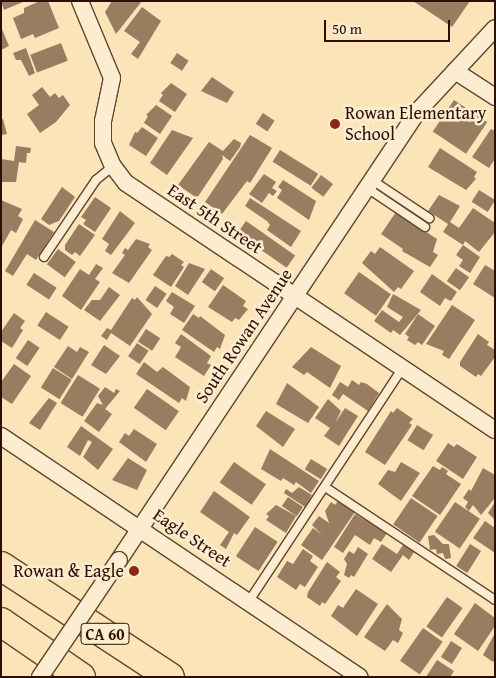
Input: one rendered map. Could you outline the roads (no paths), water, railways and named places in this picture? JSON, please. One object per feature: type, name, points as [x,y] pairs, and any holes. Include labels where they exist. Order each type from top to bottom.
[{"type":"highway","points":[[1,560],[39,592]]},
{"type":"highway","name":"CA 60","points":[[1,566],[170,677]]},
{"type":"highway","name":"CA 60","points":[[1,622],[81,677]]},
{"type":"street","name":"East 5th Street","points":[[80,1],[112,78],[103,121],[103,143],[113,166],[126,183],[294,298],[495,430]]},
{"type":"street","name":"South Rowan Avenue","points":[[40,677],[418,111],[495,28]]},
{"type":"street","points":[[455,71],[495,97]]},
{"type":"street","name":"Eagle Street","points":[[1,436],[141,527],[359,677]]},
{"type":"lane","points":[[44,257],[96,180],[113,166]]},
{"type":"lane","points":[[369,184],[429,218]]},
{"type":"lane","points":[[369,184],[425,227]]},
{"type":"lane","points":[[249,601],[402,369]]},
{"type":"lane","points":[[324,487],[495,600]]},
{"type":"place","name":"Rowan Elementary School","points":[[335,124]]},
{"type":"place","name":"Rowan & Eagle","points":[[134,571]]}]
